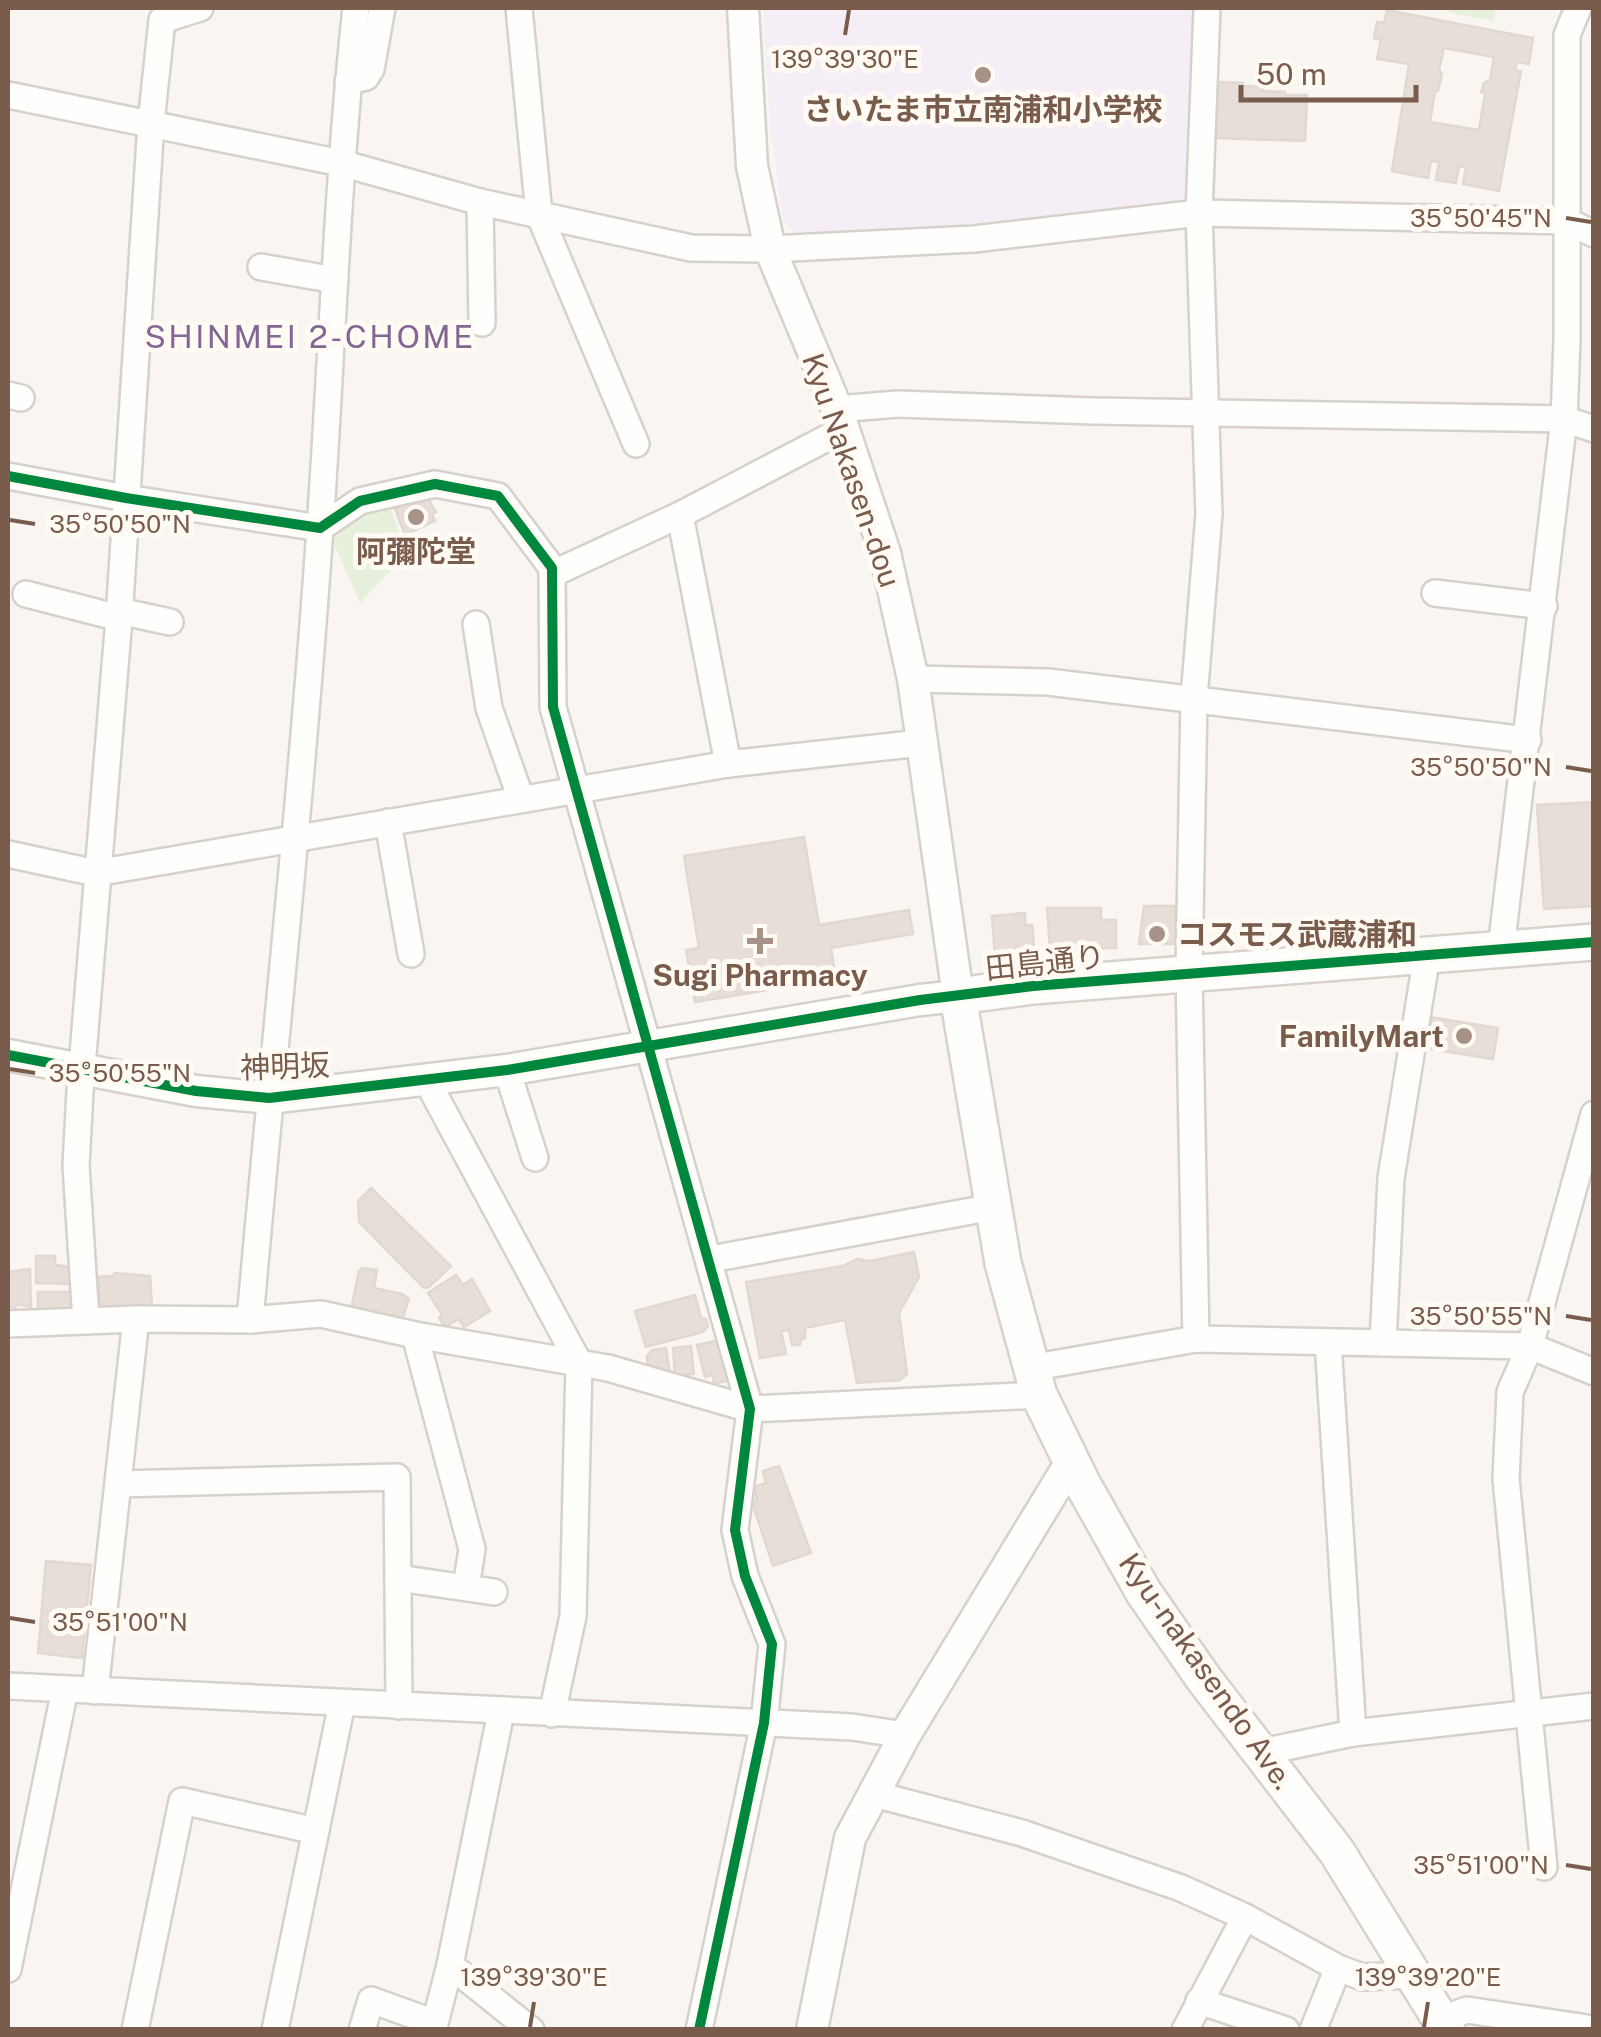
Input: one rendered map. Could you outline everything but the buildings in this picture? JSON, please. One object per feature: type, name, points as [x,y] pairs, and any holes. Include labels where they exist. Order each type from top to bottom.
[{"type":"main road","name":"田島通り","points":[[958,996],[1033,986],[1594,942]]},
{"type":"main road","name":"Kyu-nakasendo Ave.","points":[[958,996],[1013,1306],[1035,1382],[1071,1462],[1144,1593],[1204,1679],[1338,1852],[1444,2024]]},
{"type":"street","points":[[250,1320],[296,838],[356,8]]},
{"type":"street","points":[[348,81],[366,77],[370,69],[382,8]]},
{"type":"street","points":[[519,8],[539,214],[636,444]]},
{"type":"street","name":"Kyu Nakasen-dou","points":[[743,8],[752,166],[770,249],[841,419],[885,552],[913,679],[958,996]]},
{"type":"street","points":[[1196,1339],[1189,974],[1194,698],[1208,514],[1199,212],[1206,8]]},
{"type":"street","points":[[1501,949],[1564,418],[1567,35],[1578,8]]},
{"type":"street","points":[[86,1321],[76,1166],[81,1068],[119,615],[151,123],[162,20],[186,10]]},
{"type":"street","points":[[8,95],[342,163],[480,202],[691,248],[770,249],[974,239],[1199,212],[1567,222],[1594,234]]},
{"type":"street","points":[[480,202],[482,324]]},
{"type":"street","points":[[260,268],[335,280]]},
{"type":"street","points":[[552,574],[680,515],[841,419],[898,404],[1564,418],[1594,428]]},
{"type":"street","points":[[8,476],[320,528],[360,500],[435,484],[498,496],[552,568],[553,707],[750,1409],[735,1530],[745,1576],[772,1644],[764,1723],[699,2030]]},
{"type":"street","points":[[680,515],[728,764]]},
{"type":"street","points":[[1434,592],[1544,606]]},
{"type":"street","points":[[26,594],[170,622]]},
{"type":"street","points":[[476,624],[488,708],[521,799]]},
{"type":"street","points":[[913,679],[1048,682],[1528,740]]},
{"type":"street","points":[[8,854],[96,873],[728,764],[921,743]]},
{"type":"street","points":[[388,822],[411,954]]},
{"type":"street","points":[[1383,1343],[1391,1178],[1427,955]]},
{"type":"street","name":"田島通り","points":[[507,1070],[958,996]]},
{"type":"street","name":"神明坂","points":[[8,1055],[196,1090],[269,1098],[507,1070]]},
{"type":"street","points":[[507,1070],[535,1158]]},
{"type":"street","points":[[426,1079],[579,1363],[574,1616],[552,1714]]},
{"type":"street","points":[[1544,1867],[1506,1480],[1510,1392],[1530,1346],[1594,1114]]},
{"type":"street","points":[[711,1260],[993,1207]]},
{"type":"street","points":[[8,1324],[250,1320],[321,1314],[415,1335],[608,1368],[750,1409],[1035,1382],[1196,1339],[1530,1346],[1594,1372]]},
{"type":"street","points":[[95,1691],[136,1319]]},
{"type":"street","points":[[415,1335],[472,1549],[466,1588]]},
{"type":"street","points":[[1328,1342],[1353,1733]]},
{"type":"street","points":[[812,2030],[850,1838],[905,1735],[1071,1462]]},
{"type":"street","points":[[118,1484],[397,1477],[398,1706]]},
{"type":"street","points":[[398,1578],[494,1592]]},
{"type":"street","points":[[8,1686],[852,1727],[905,1735]]},
{"type":"street","points":[[8,1969],[65,1689]]},
{"type":"street","points":[[275,2030],[342,1703]]},
{"type":"street","points":[[1262,1752],[1353,1733],[1594,1706]]},
{"type":"street","points":[[362,2030],[371,2000],[435,2023],[501,1712]]},
{"type":"street","points":[[874,1794],[1022,1833],[1181,1888],[1362,1977],[1416,1975]]},
{"type":"street","points":[[135,2030],[182,1802],[316,1830]]},
{"type":"street","points":[[1185,2030],[1245,1917]]},
{"type":"street","points":[[450,1965],[532,2030]]},
{"type":"street","points":[[1313,2030],[1338,1968]]},
{"type":"street","points":[[1199,2001],[1286,2030]]},
{"type":"street","points":[[1444,2024],[1467,2010],[1594,2029]]},
{"type":"shaded area","name":"さいたま市立南浦和小学校","points":[[763,8],[1205,8],[1190,196],[1182,207],[1001,225],[797,235],[783,221],[770,124]]},
{"type":"green space","points":[[1442,8],[1496,8],[1494,21]]},
{"type":"green space","points":[[388,502],[407,553],[360,603],[332,539],[368,508]]},
{"type":"cycle path","points":[[8,476],[320,528],[360,501],[435,484],[498,496],[552,568],[553,707],[750,1409],[735,1530],[745,1576],[772,1644],[764,1723],[699,2030]]},
{"type":"cycle path","points":[[8,1055],[196,1091],[269,1098],[507,1070],[920,1000],[1033,986],[1594,942]]},
{"type":"place","name":"さいたま市立南浦和小学校","points":[[983,75]]},
{"type":"place","name":"阿彌陀堂","points":[[416,517]]},
{"type":"place","name":"コスモス武蔵浦和","points":[[1157,934]]},
{"type":"place","name":"Sugi Pharmacy","points":[[760,941]]},
{"type":"place","name":"FamilyMart","points":[[1464,1036]]},
{"type":"district","name":"SHINMEI 2-CHOME","points":[[310,336]]}]
